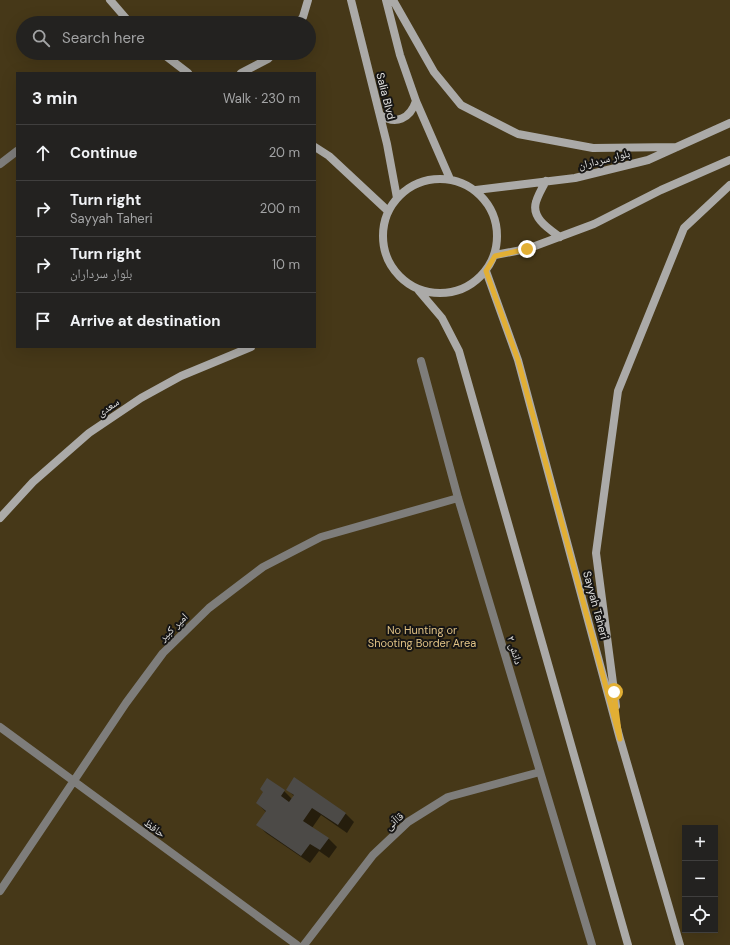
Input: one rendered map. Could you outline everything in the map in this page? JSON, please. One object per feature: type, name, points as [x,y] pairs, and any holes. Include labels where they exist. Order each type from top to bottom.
[{"type":"main road","points":[[110,0],[124,16]]},
{"type":"main road","points":[[302,16],[308,0]]},
{"type":"main road","name":"Salia Blvd","points":[[351,0],[387,144],[397,198]]},
{"type":"main road","points":[[386,0],[400,56],[416,101],[450,179]]},
{"type":"main road","points":[[393,0],[434,72],[460,105],[518,134],[594,148],[677,147]]},
{"type":"main road","points":[[171,60],[187,72]]},
{"type":"main road","points":[[243,72],[266,60]]},
{"type":"main road","points":[[380,115],[391,120],[404,118],[410,114],[416,101]]},
{"type":"main road","name":"بلوار سرداران","points":[[476,190],[575,178],[648,160],[730,123]]},
{"type":"main road","points":[[316,148],[329,156],[388,211]]},
{"type":"main road","points":[[495,256],[527,249],[594,224],[661,190],[730,160]]},
{"type":"main road","points":[[430,179],[450,179],[464,183],[476,190],[491,209],[498,232],[495,256],[486,271],[473,284],[456,292],[438,294],[419,290],[408,285],[393,270],[384,252],[383,231],[388,211],[397,198],[412,186],[430,179]]},
{"type":"main road","points":[[546,181],[535,204],[538,218],[546,228],[560,237]]},
{"type":"main road","points":[[620,739],[596,553],[618,390],[684,228],[730,185]]},
{"type":"main road","name":"Sayyah Taheri","points":[[486,271],[522,376],[620,739],[680,945]]},
{"type":"main road","points":[[419,290],[442,318],[459,351],[628,945]]},
{"type":"main road","name":"سعدی","points":[[0,518],[33,482],[89,433],[141,398],[180,376],[249,348]]},
{"type":"street","points":[[0,164],[16,152]]},
{"type":"street","name":"دانش ۲","points":[[421,360],[458,498],[592,945]]},
{"type":"street","name":"امیر کبیر","points":[[0,891],[126,703],[163,653],[208,608],[263,568],[321,537],[458,498]]},
{"type":"street","name":"حافظ","points":[[0,727],[73,782],[298,945]]},
{"type":"street","name":"قاآنی","points":[[304,945],[373,855],[408,822],[448,797],[540,772]]},
{"type":"green space","name":"No Hunting or Shooting Border Area","points":[[0,0],[730,0],[730,945],[0,945]]},
{"type":"building","points":[[294,777],[346,813],[338,825],[312,808],[303,821],[329,838],[320,850],[310,844],[301,856],[256,825],[266,811],[256,803],[263,792],[260,789],[267,778],[285,790],[281,796],[289,802],[294,795],[286,790]]},
{"type":"route","points":[[527,249],[495,256],[486,271],[518,360],[620,739],[614,692]]}]
